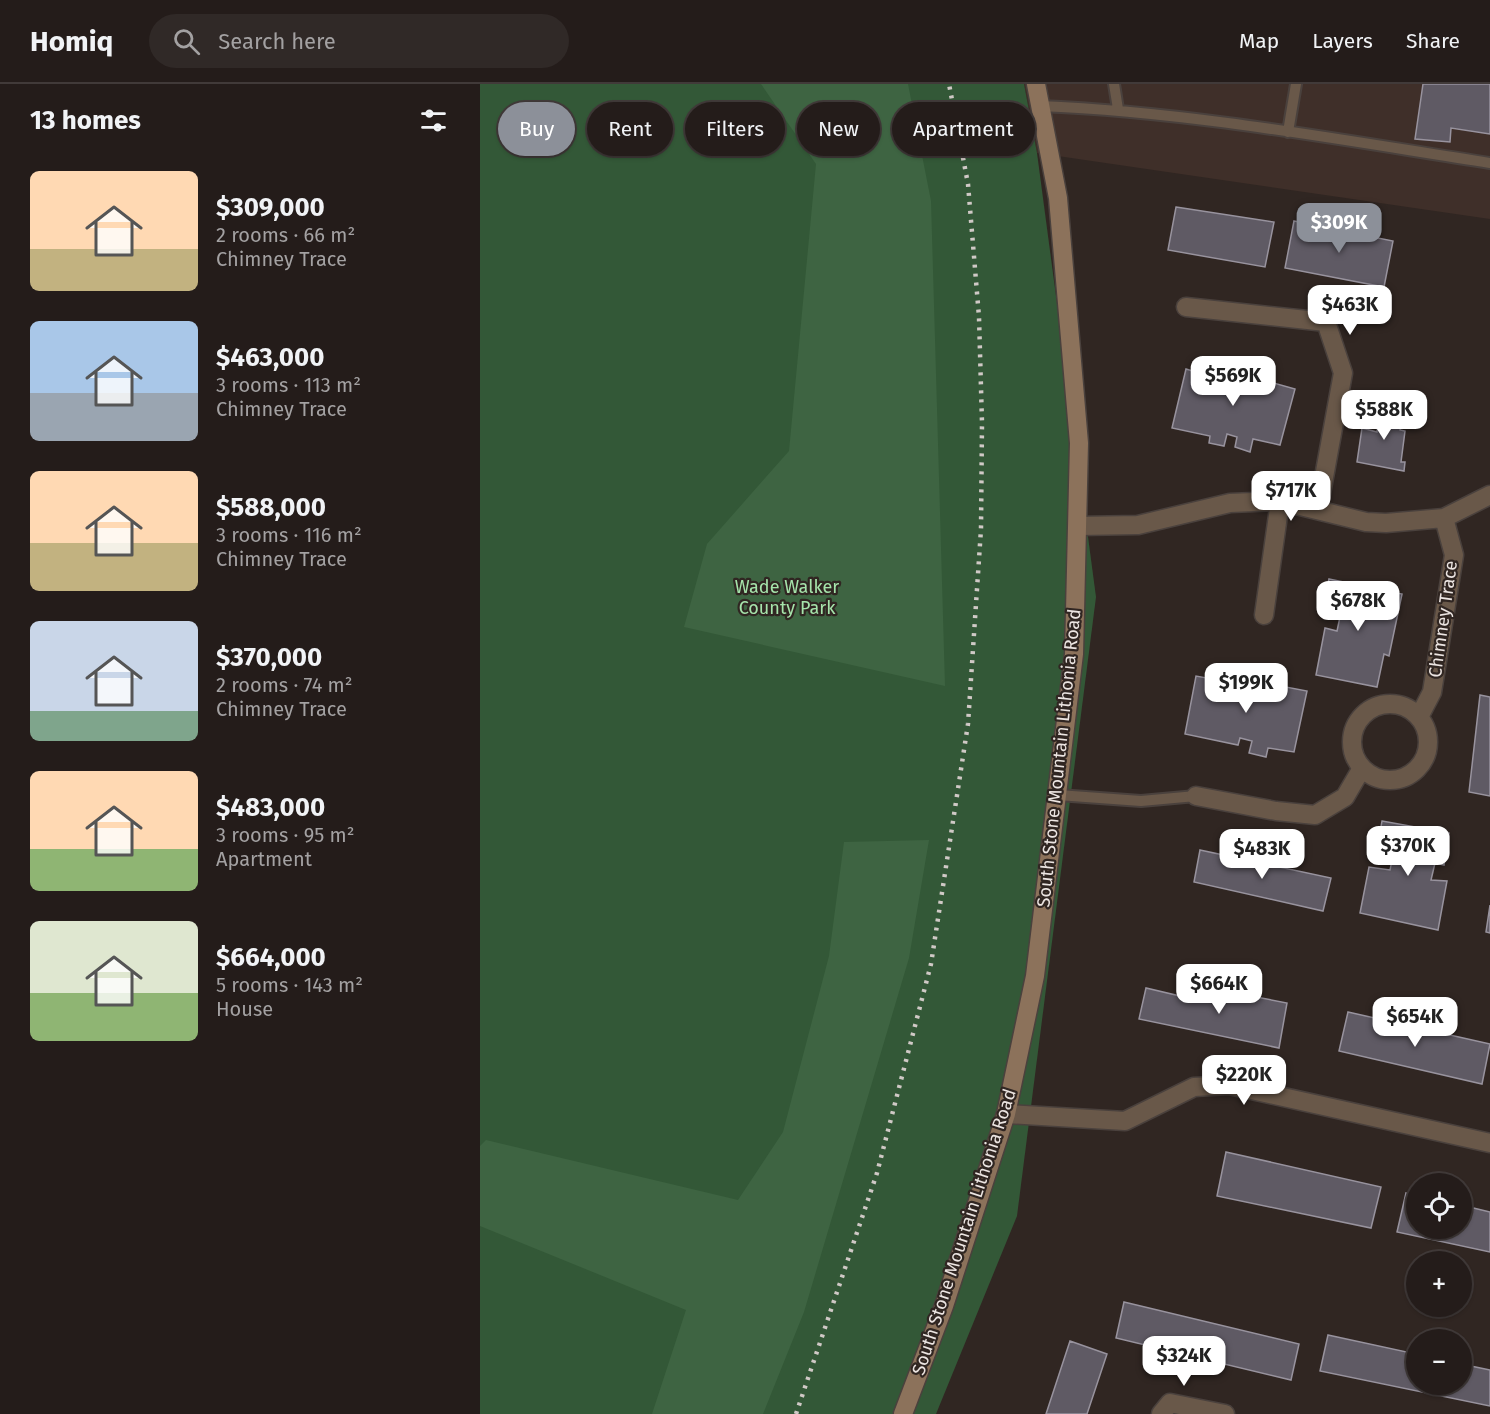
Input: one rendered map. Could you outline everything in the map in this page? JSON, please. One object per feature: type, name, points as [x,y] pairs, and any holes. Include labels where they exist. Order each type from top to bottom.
[{"type":"main road","name":"South Stone Mountain Lithonia Road","points":[[903,1414],[944,1306],[1006,1114],[1035,976],[1074,654],[1079,443],[1058,198],[1036,84]]},
{"type":"street","points":[[1186,307],[1326,322],[1344,373],[1318,510]]},
{"type":"street","points":[[1078,526],[1138,525],[1230,503],[1280,501],[1376,523],[1444,518],[1490,495]]},
{"type":"street","points":[[1264,615],[1280,501]]},
{"type":"street","name":"Chimney Trace","points":[[1419,717],[1432,692],[1454,555],[1444,518]]},
{"type":"street","points":[[1386,704],[1410,709],[1419,717],[1426,728],[1428,741],[1426,754],[1420,765],[1410,774],[1385,780],[1372,776],[1362,768],[1352,746],[1357,723],[1365,714],[1386,704]]},
{"type":"street","points":[[1196,796],[1276,811],[1315,815],[1345,796],[1362,768]]},
{"type":"street","points":[[1006,1114],[1125,1121],[1194,1087],[1229,1085],[1490,1143]]},
{"type":"street","points":[[1161,1414],[1170,1403],[1225,1414]]},
{"type":"lane","points":[[1114,84],[1118,109]]},
{"type":"lane","points":[[1288,132],[1296,84]]},
{"type":"lane","points":[[1040,106],[1118,109],[1490,163]]},
{"type":"lane","points":[[1058,795],[1141,801],[1196,796]]},
{"type":"shaded area","points":[[1024,84],[1490,84],[1490,219],[1037,153],[1035,102],[1027,102]]},
{"type":"green space","name":"Wade Walker County Park","points":[[480,84],[1024,84],[1027,102],[892,102],[892,156],[1035,156],[1035,142],[1096,597],[1017,1216],[936,1414],[480,1414]]},
{"type":"green space","points":[[761,84],[908,84],[912,102],[892,102],[892,156],[922,156],[931,201],[945,686],[684,627],[707,544],[789,451],[816,164],[810,156],[880,156],[880,102],[797,102],[797,136],[785,119],[785,102],[773,102]]},
{"type":"green space","points":[[929,840],[909,958],[804,1312],[763,1414],[652,1414],[686,1310],[480,1226],[480,1146],[486,1140],[738,1200],[783,1132],[829,956],[844,842]]},
{"type":"building","points":[[1423,84],[1490,84],[1490,134],[1451,128],[1450,142],[1415,139]]},
{"type":"building","points":[[1176,207],[1274,222],[1265,267],[1168,250]]},
{"type":"building","points":[[1294,221],[1393,241],[1384,287],[1285,268]]},
{"type":"building","points":[[1219,364],[1264,376],[1263,380],[1295,389],[1280,445],[1253,439],[1250,452],[1235,447],[1237,437],[1227,434],[1224,446],[1209,443],[1210,436],[1172,428],[1186,369],[1216,378]]},
{"type":"building","points":[[1382,405],[1404,408],[1400,430],[1405,431],[1401,462],[1405,462],[1404,471],[1357,462],[1362,428],[1377,432],[1378,413]]},
{"type":"building","points":[[1329,579],[1402,594],[1389,656],[1384,654],[1377,687],[1316,675],[1325,628],[1337,631],[1340,617],[1321,613]]},
{"type":"building","points":[[1232,671],[1249,675],[1246,688],[1263,692],[1265,683],[1307,691],[1294,752],[1268,748],[1266,757],[1249,753],[1252,741],[1240,738],[1238,745],[1185,734],[1196,676],[1229,682]]},
{"type":"building","points":[[1480,695],[1490,697],[1490,796],[1469,792]]},
{"type":"building","points":[[1382,821],[1449,833],[1444,865],[1435,863],[1431,880],[1447,881],[1438,930],[1360,913],[1369,867],[1390,870],[1393,856],[1376,854]]},
{"type":"building","points":[[1200,850],[1331,878],[1323,911],[1194,882]]},
{"type":"building","points":[[1490,905],[1490,933],[1486,932]]},
{"type":"building","points":[[1199,986],[1287,1003],[1279,1048],[1139,1019],[1146,988],[1197,1000]]},
{"type":"building","points":[[1348,1012],[1490,1044],[1482,1084],[1339,1051]]},
{"type":"building","points":[[1226,1152],[1381,1187],[1371,1228],[1217,1196]]},
{"type":"building","points":[[1406,1193],[1406,1234],[1397,1232]]},
{"type":"building","points":[[1472,1208],[1490,1212],[1490,1252],[1430,1239],[1472,1239]]},
{"type":"building","points":[[1124,1302],[1299,1344],[1291,1380],[1116,1338]]},
{"type":"building","points":[[1328,1335],[1406,1352],[1406,1389],[1320,1371]]},
{"type":"building","points":[[1070,1341],[1107,1354],[1087,1414],[1046,1414]]},
{"type":"building","points":[[1472,1366],[1490,1370],[1490,1406],[1437,1395],[1472,1395]]},
{"type":"railway","points":[[796,1414],[877,1173],[931,964],[968,724],[981,529],[982,423],[979,317],[968,184],[949,84]]}]
